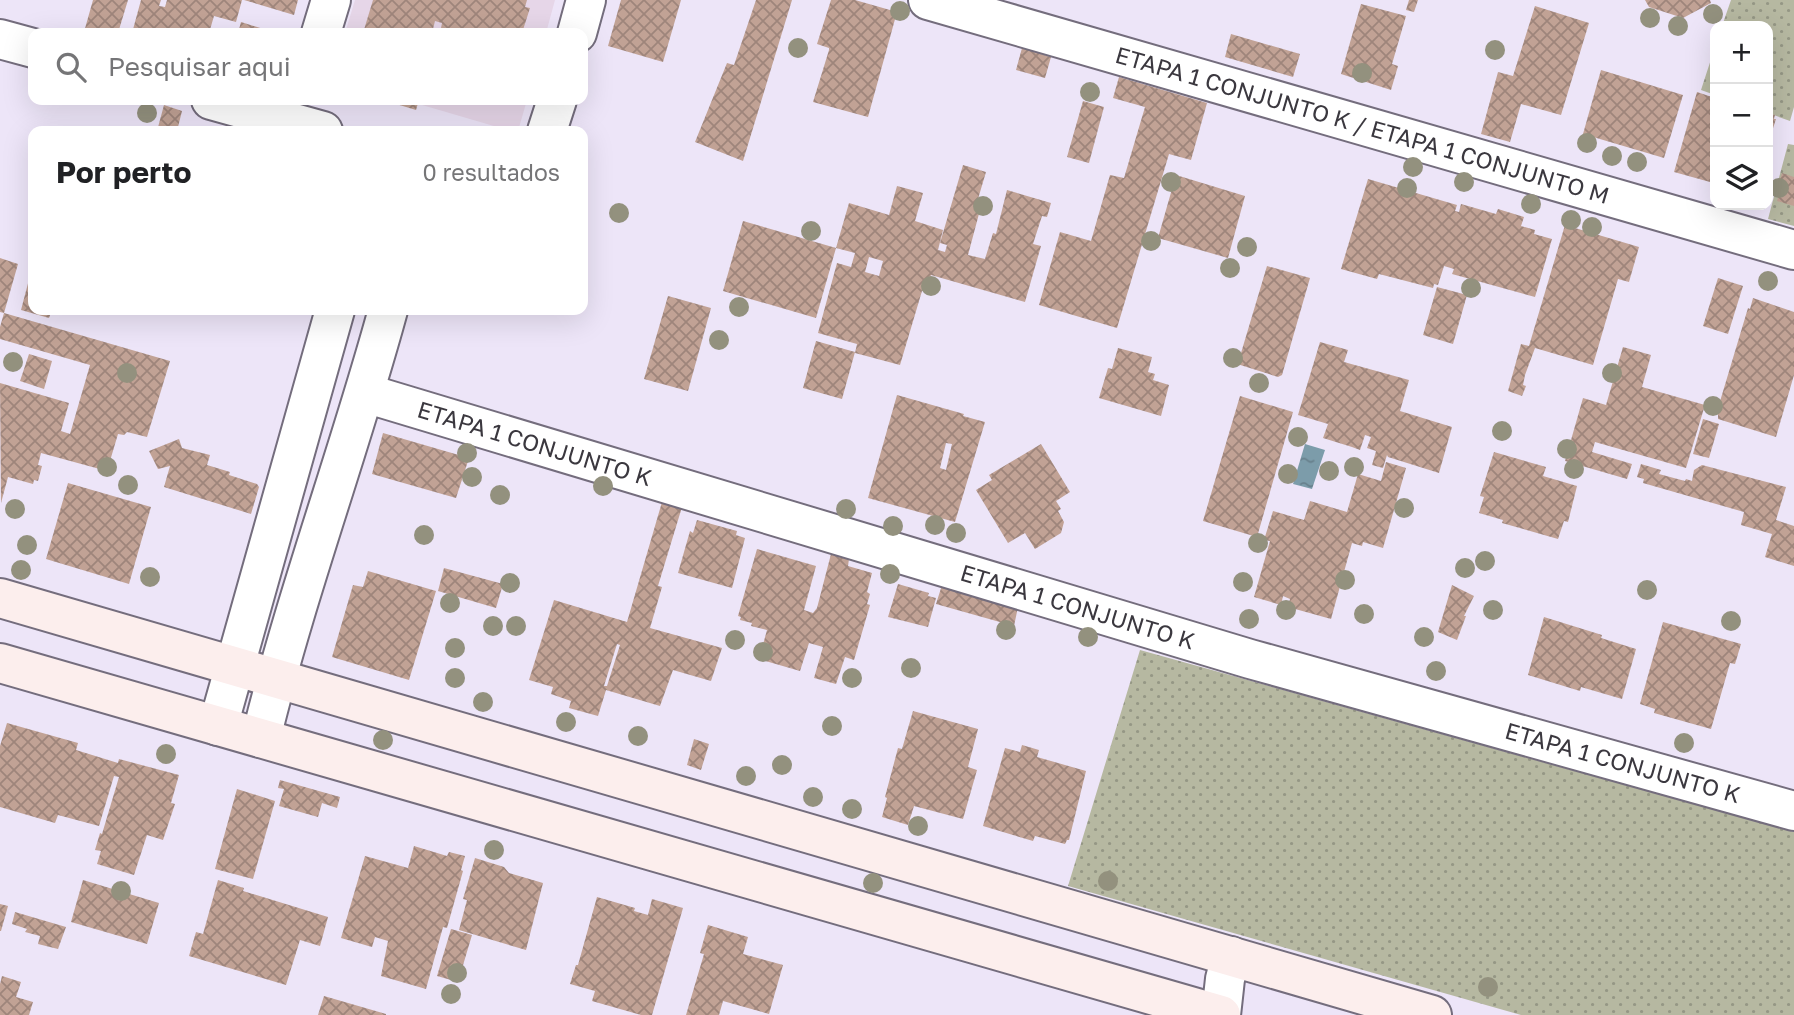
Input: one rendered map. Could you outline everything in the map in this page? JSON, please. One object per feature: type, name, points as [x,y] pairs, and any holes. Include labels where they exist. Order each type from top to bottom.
[{"type":"street","points":[[323,28],[331,0]]},
{"type":"street","points":[[578,28],[586,0]]},
{"type":"street","name":"ETAPA 1 CONJUNTO K / ETAPA 1 CONJUNTO M","points":[[929,0],[1794,250]]},
{"type":"street","points":[[0,38],[28,46]]},
{"type":"street","points":[[237,105],[306,118]]},
{"type":"street","points":[[549,126],[556,105]]},
{"type":"street","points":[[218,726],[334,315]]},
{"type":"street","points":[[261,738],[276,678],[387,315]]},
{"type":"street","name":"ETAPA 1 CONJUNTO K","points":[[365,393],[1250,659],[1794,811]]},
{"type":"street","points":[[0,598],[1432,1015]]},
{"type":"street","points":[[0,663],[1221,1015],[1231,956]]},
{"type":"shaded area","points":[[355,0],[555,0],[547,28],[347,28]]},
{"type":"shaded area","points":[[422,105],[526,105],[519,126],[494,126]]},
{"type":"green space","points":[[1731,0],[1794,0],[1794,107],[1790,121],[1773,115],[1773,21],[1724,21]]},
{"type":"green space","points":[[1710,62],[1710,93],[1701,90]]},
{"type":"green space","points":[[1788,144],[1794,145],[1794,226],[1768,219],[1770,210],[1773,210],[1773,200]]},
{"type":"green space","points":[[1140,650],[1794,832],[1794,1015],[1521,1015],[1068,886]]},
{"type":"water","points":[[1305,444],[1325,450],[1312,489],[1293,484]]},
{"type":"building","points":[[93,0],[128,0],[120,28],[85,28]]},
{"type":"building","points":[[141,0],[161,0],[159,6],[165,7],[167,0],[242,0],[236,22],[214,16],[210,28],[133,28]]},
{"type":"building","points":[[244,0],[298,0],[294,15]]},
{"type":"building","points":[[373,0],[527,0],[525,7],[530,8],[524,28],[441,28],[442,23],[435,21],[433,28],[365,28]]},
{"type":"building","points":[[621,0],[681,0],[663,62],[608,46]]},
{"type":"building","points":[[756,0],[792,0],[743,161],[695,142],[727,63],[734,65]]},
{"type":"building","points":[[831,0],[855,0],[897,12],[868,117],[813,102],[829,50],[817,44]]},
{"type":"building","points":[[1409,0],[1418,0],[1414,12],[1406,10]]},
{"type":"building","points":[[1645,0],[1710,0],[1711,3],[1683,18],[1649,7]]},
{"type":"building","points":[[1361,4],[1406,16],[1392,64],[1398,66],[1391,90],[1341,74]]},
{"type":"building","points":[[1535,6],[1589,23],[1561,115],[1521,104],[1510,142],[1481,134],[1498,72],[1513,76]]},
{"type":"building","points":[[241,22],[260,28],[239,28]]},
{"type":"building","points":[[1231,34],[1300,54],[1293,77],[1225,57]]},
{"type":"building","points":[[1022,48],[1051,57],[1045,78],[1016,70]]},
{"type":"building","points":[[1601,70],[1683,95],[1664,158],[1583,134]]},
{"type":"building","points":[[1119,77],[1207,103],[1191,160],[1169,154],[1117,328],[1039,305],[1060,232],[1091,241],[1110,175],[1124,178],[1145,107],[1113,98]]},
{"type":"building","points":[[1697,92],[1710,96],[1710,182],[1674,172]]},
{"type":"building","points":[[1083,101],[1104,107],[1089,163],[1067,157]]},
{"type":"building","points":[[164,105],[182,111],[178,126],[158,126]]},
{"type":"building","points":[[400,105],[418,105],[416,110]]},
{"type":"building","points":[[963,165],[986,172],[975,209],[980,210],[968,255],[985,259],[993,233],[996,234],[1007,190],[1051,203],[1047,217],[1042,216],[1033,244],[1041,246],[1025,302],[931,275],[926,291],[922,291],[900,365],[855,353],[857,344],[818,333],[837,263],[851,267],[855,253],[836,248],[849,203],[889,215],[897,186],[923,193],[915,221],[943,230],[938,250],[945,252],[947,245],[940,243]],"holes":[[[869,257],[883,261],[879,276],[865,272]]]},
{"type":"building","points":[[1782,173],[1794,177],[1794,206],[1777,201]]},
{"type":"building","points":[[1176,175],[1245,196],[1228,258],[1158,238]]},
{"type":"building","points":[[1368,179],[1457,205],[1455,211],[1459,212],[1461,204],[1496,214],[1498,209],[1524,217],[1521,226],[1535,230],[1534,234],[1552,239],[1535,297],[1452,274],[1454,269],[1444,266],[1438,285],[1434,284],[1433,288],[1379,274],[1377,279],[1341,269]]},
{"type":"building","points":[[743,221],[836,248],[816,318],[723,291]]},
{"type":"building","points":[[1565,225],[1639,247],[1629,282],[1618,279],[1593,365],[1535,348],[1525,375],[1523,385],[1526,386],[1522,396],[1508,391],[1521,344],[1529,346]]},
{"type":"building","points":[[0,258],[18,264],[4,313],[0,312]]},
{"type":"building","points":[[1267,266],[1310,278],[1282,375],[1278,377],[1234,363],[1233,360],[1235,352],[1241,353]]},
{"type":"building","points":[[1718,278],[1743,286],[1728,334],[1703,326]]},
{"type":"building","points":[[28,283],[28,312],[21,310]]},
{"type":"building","points":[[1437,287],[1467,295],[1453,344],[1423,335]]},
{"type":"building","points":[[668,296],[711,308],[688,391],[644,379]]},
{"type":"building","points":[[1753,298],[1794,312],[1794,375],[1776,437],[1718,419],[1718,408]]},
{"type":"building","points":[[4,313],[170,361],[147,437],[127,432],[124,435],[118,434],[107,471],[41,453],[38,465],[42,466],[38,481],[34,480],[33,484],[8,477],[1,503],[0,383],[69,403],[61,431],[70,434],[90,365],[0,339]]},
{"type":"building","points":[[816,341],[855,352],[842,399],[803,388]]},
{"type":"building","points":[[1320,342],[1348,350],[1344,362],[1409,380],[1400,411],[1452,427],[1439,473],[1387,455],[1383,468],[1372,465],[1376,451],[1367,448],[1371,437],[1365,435],[1360,450],[1323,438],[1328,424],[1298,415]]},
{"type":"building","points":[[1623,347],[1651,355],[1642,387],[1705,405],[1686,468],[1595,442],[1592,452],[1632,464],[1627,479],[1565,461],[1583,398],[1606,405]]},
{"type":"building","points":[[1118,348],[1152,357],[1148,372],[1155,374],[1153,380],[1169,385],[1161,416],[1099,398],[1108,368],[1112,369]]},
{"type":"building","points":[[29,354],[52,361],[44,389],[20,381]]},
{"type":"building","points":[[897,395],[985,422],[955,522],[868,498]],"holes":[[[946,443],[952,444],[946,470],[940,468]]]},
{"type":"building","points":[[1240,396],[1293,412],[1257,537],[1203,521]]},
{"type":"building","points":[[1703,419],[1719,424],[1709,458],[1693,454]]},
{"type":"building","points":[[383,433],[469,458],[456,498],[372,474]]},
{"type":"building","points":[[179,439],[182,448],[210,455],[207,465],[257,484],[259,487],[251,514],[164,487],[170,466],[158,469],[149,451]]},
{"type":"building","points":[[1041,444],[1070,492],[1056,501],[1064,522],[1061,533],[1035,549],[1025,533],[1008,543],[976,490],[992,480],[989,475]]},
{"type":"building","points":[[1494,452],[1546,467],[1543,476],[1577,486],[1568,522],[1564,521],[1558,539],[1502,523],[1503,520],[1479,513],[1484,497],[1480,496]]},
{"type":"building","points":[[1386,462],[1406,468],[1383,548],[1363,542],[1362,546],[1352,543],[1331,619],[1288,607],[1290,599],[1283,596],[1281,605],[1254,597],[1270,541],[1264,540],[1273,511],[1304,520],[1310,501],[1347,512],[1358,474],[1381,481]]},
{"type":"building","points":[[1641,464],[1661,470],[1659,474],[1685,481],[1692,481],[1694,470],[1702,465],[1786,487],[1776,520],[1794,526],[1794,566],[1765,557],[1772,534],[1741,525],[1744,512],[1643,483],[1644,479],[1637,477]]},
{"type":"building","points":[[68,483],[151,507],[129,584],[46,559]]},
{"type":"building","points":[[662,502],[682,507],[658,586],[662,587],[650,628],[722,648],[711,681],[673,670],[660,706],[606,690],[598,716],[569,708],[571,701],[551,694],[553,687],[529,680],[554,600],[627,622]],"holes":[[[617,644],[620,645],[607,686],[604,686]]]},
{"type":"building","points":[[697,520],[737,531],[736,535],[745,538],[732,588],[678,573],[690,531],[693,533]]},
{"type":"building","points":[[757,549],[816,566],[804,610],[813,613],[817,608],[831,554],[849,559],[848,566],[872,573],[867,592],[870,594],[867,604],[870,605],[854,660],[845,657],[836,684],[814,678],[823,647],[809,643],[800,671],[759,659],[767,630],[751,626],[752,623],[740,620],[741,617],[738,616]]},
{"type":"building","points":[[444,568],[503,584],[496,608],[438,591]]},
{"type":"building","points":[[368,571],[436,591],[409,680],[332,657],[353,585],[363,587]]},
{"type":"building","points":[[898,584],[929,593],[928,596],[936,598],[928,627],[888,617]]},
{"type":"building","points":[[942,585],[1018,607],[1014,626],[936,604]]},
{"type":"building","points":[[1452,585],[1474,596],[1464,616],[1457,640],[1438,632]]},
{"type":"building","points":[[1544,617],[1636,649],[1622,699],[1581,687],[1580,691],[1528,675]]},
{"type":"building","points":[[1663,622],[1741,644],[1735,664],[1730,663],[1711,729],[1654,713],[1655,709],[1640,704]]},
{"type":"building","points":[[913,711],[978,729],[968,767],[977,770],[963,819],[914,806],[908,825],[882,817],[898,748],[902,749]]},
{"type":"building","points":[[7,723],[78,743],[76,750],[118,763],[119,759],[179,775],[171,803],[175,804],[163,840],[147,835],[134,875],[97,864],[101,851],[95,850],[119,777],[114,776],[99,826],[58,815],[55,823],[0,807],[0,746]]},
{"type":"building","points":[[694,739],[709,744],[701,770],[687,765]]},
{"type":"building","points":[[1022,745],[1039,750],[1037,757],[1086,771],[1069,840],[1065,844],[1035,836],[1033,841],[983,826],[1005,748],[1020,752]]},
{"type":"building","points":[[280,780],[340,797],[337,808],[322,803],[318,817],[279,806],[284,789],[278,788]]},
{"type":"building","points":[[237,789],[275,801],[253,879],[215,869]]},
{"type":"building","points":[[414,846],[447,856],[449,852],[465,856],[447,928],[443,927],[426,989],[381,976],[388,941],[375,937],[372,947],[341,938],[365,856],[408,868]]},
{"type":"building","points":[[475,858],[504,867],[509,873],[543,883],[526,950],[459,930],[467,900],[463,899]]},
{"type":"building","points":[[83,880],[159,903],[147,944],[71,922]]},
{"type":"building","points":[[218,880],[244,888],[243,891],[328,917],[320,946],[300,940],[286,985],[189,956],[196,932],[203,934]]},
{"type":"building","points":[[597,897],[635,908],[634,911],[648,915],[652,899],[683,908],[652,1015],[641,1015],[592,1001],[595,991],[570,984]]},
{"type":"building","points":[[0,904],[8,906],[1,931],[0,931]]},
{"type":"building","points":[[15,912],[66,927],[58,949],[38,944],[40,936],[25,932],[27,929],[12,924]]},
{"type":"building","points":[[708,925],[748,937],[743,954],[783,965],[769,1014],[723,1001],[719,1015],[686,1015],[704,954],[700,953]]},
{"type":"building","points":[[451,929],[472,935],[458,982],[437,976]]},
{"type":"building","points":[[2,976],[21,982],[16,997],[33,1002],[29,1015],[0,1015]]},
{"type":"building","points":[[324,996],[386,1014],[386,1015],[318,1015]]}]
